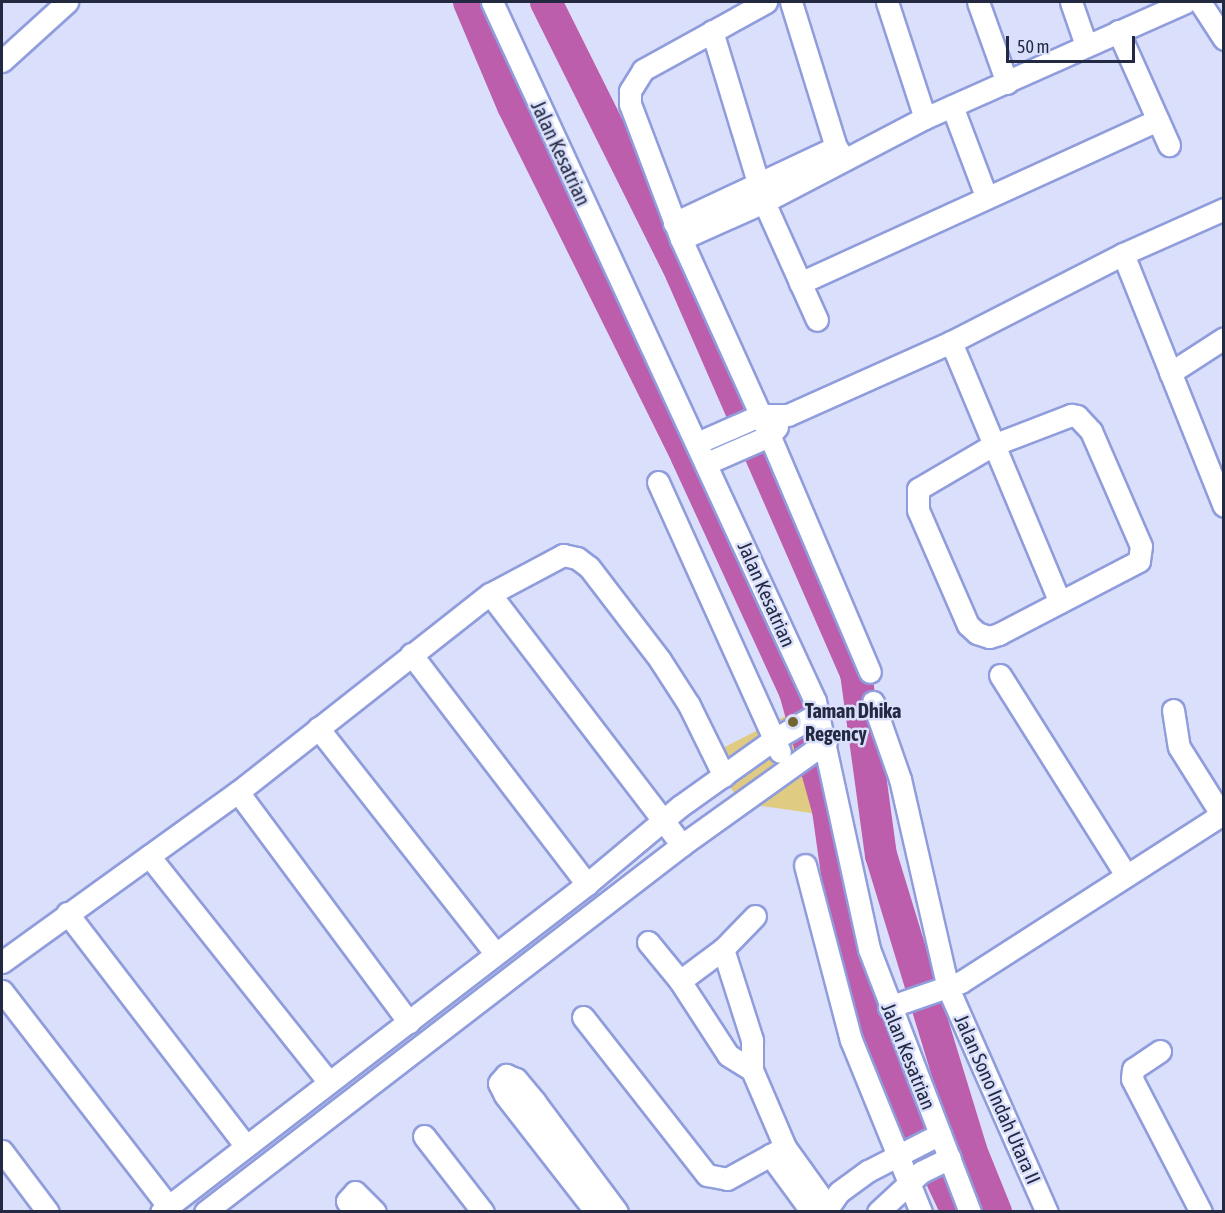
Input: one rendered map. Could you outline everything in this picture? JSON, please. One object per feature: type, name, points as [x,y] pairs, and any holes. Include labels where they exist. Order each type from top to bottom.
[{"type":"street","points":[[2,61],[67,2]]},
{"type":"street","name":"Jalan Kesatrian","points":[[492,2],[713,460],[814,716],[809,753],[936,1135],[970,1212]]},
{"type":"street","points":[[766,2],[643,70],[630,91],[630,104],[678,231],[754,418],[870,672]]},
{"type":"street","points":[[791,2],[840,152]]},
{"type":"street","points":[[887,2],[925,118]]},
{"type":"street","points":[[978,2],[1007,83]]},
{"type":"street","points":[[1071,2],[1086,45]]},
{"type":"street","points":[[1200,2],[1224,39]]},
{"type":"street","points":[[678,231],[840,152],[1007,83],[1171,4]]},
{"type":"street","points":[[712,31],[761,192],[817,320]]},
{"type":"street","points":[[1118,31],[1169,145]]},
{"type":"street","points":[[952,106],[986,196]]},
{"type":"street","points":[[800,283],[986,196],[1158,120]]},
{"type":"street","points":[[713,460],[763,438],[788,415],[951,342],[1123,254],[1224,209]]},
{"type":"street","points":[[1123,254],[1224,506]]},
{"type":"street","points":[[1170,373],[1224,338]]},
{"type":"street","points":[[951,342],[1060,603]]},
{"type":"street","points":[[703,441],[754,418],[788,415]]},
{"type":"street","points":[[1077,416],[1091,431],[1141,546],[1139,561],[1131,568],[989,637],[977,633],[968,625],[918,510],[918,489],[993,446],[1065,417],[1077,416]]},
{"type":"street","points":[[206,1212],[469,1007],[682,845],[809,753],[781,735],[658,482]]},
{"type":"street","points":[[2,962],[238,792],[490,594],[547,561],[563,555],[577,558],[589,567],[660,660],[689,705],[724,776]]},
{"type":"street","points":[[490,594],[682,845]]},
{"type":"street","points":[[411,654],[587,884]]},
{"type":"street","points":[[1000,675],[1126,875]]},
{"type":"street","name":"Jalan Sono Indah Utara II","points":[[873,702],[900,779],[940,991],[1047,1212]]},
{"type":"street","points":[[895,1006],[940,991],[1222,813],[1179,747],[1173,710]]},
{"type":"street","points":[[2,991],[165,1209],[587,884],[679,807],[781,735],[814,716]]},
{"type":"street","points":[[318,728],[495,953]]},
{"type":"street","points":[[238,792],[409,1022]]},
{"type":"street","points":[[679,807],[699,833]]},
{"type":"street","points":[[149,856],[329,1082]]},
{"type":"street","points":[[805,865],[851,1040],[904,1151],[914,1178],[921,1212]]},
{"type":"street","points":[[67,913],[246,1146]]},
{"type":"street","points":[[680,981],[723,949],[755,916]]},
{"type":"street","points":[[648,942],[680,981],[728,1055],[752,1070]]},
{"type":"street","points":[[723,949],[752,1040],[752,1070],[777,1151],[822,1210],[839,1192],[904,1151],[936,1135]]},
{"type":"street","points":[[452,988],[469,1007]]},
{"type":"street","points":[[583,1017],[707,1175],[727,1179],[777,1151]]},
{"type":"street","points":[[1160,1050],[1134,1069],[1132,1079],[1201,1212]]},
{"type":"street","points":[[296,1108],[313,1128]]},
{"type":"street","points":[[275,1125],[291,1145]]},
{"type":"street","points":[[424,1136],[483,1212]]},
{"type":"street","points":[[2,1151],[48,1212]]},
{"type":"street","points":[[596,1212],[568,1159],[618,1212]]},
{"type":"street","points":[[878,1212],[896,1199],[914,1178],[947,1159]]},
{"type":"street","points":[[354,1212],[348,1201],[355,1192],[375,1212]]},
{"type":"shaded area","points":[[813,702],[839,817],[740,803],[711,754]]},
{"type":"waterway","points":[[469,2],[513,106],[686,455],[795,692],[828,810],[850,967],[909,1110],[957,1212]]},
{"type":"waterway","points":[[546,2],[681,273],[856,673],[881,855],[971,1150],[996,1212]]},
{"type":"place","name":"Taman Dhika Regency","points":[[793,722]]}]
